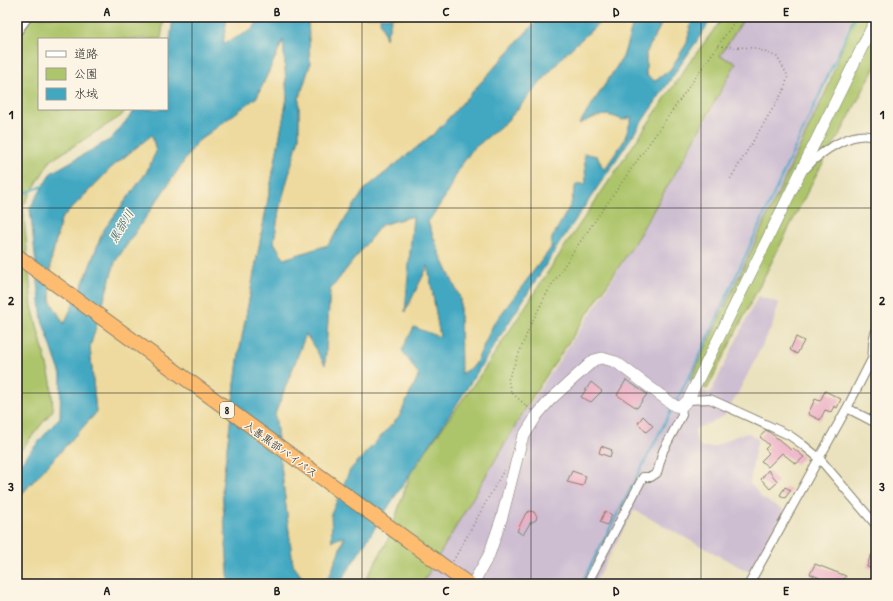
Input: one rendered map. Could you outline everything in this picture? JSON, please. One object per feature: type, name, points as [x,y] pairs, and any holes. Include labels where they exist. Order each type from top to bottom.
[{"type":"highway","name":"入善黒部バイパス","points":[[17,256],[472,581]]},
{"type":"street","points":[[17,32],[28,17]]},
{"type":"street","points":[[587,584],[643,477],[651,477],[657,472],[663,451],[682,415],[685,403],[876,19]]},
{"type":"street","points":[[800,174],[813,160],[840,142],[854,137],[872,136],[876,138]]},
{"type":"street","points":[[749,584],[847,408],[874,356],[872,343],[876,331]]},
{"type":"street","points":[[472,581],[489,556],[502,517],[522,439],[537,415],[550,400],[594,360],[602,358],[616,362],[675,406],[710,399],[789,436],[819,458],[876,525]]},
{"type":"street","points":[[847,408],[876,423]]},
{"type":"path","points":[[537,415],[511,392],[508,380],[531,324],[548,291],[574,252],[738,17]]},
{"type":"path","points":[[718,46],[756,48],[777,58],[788,76],[784,90],[729,182]]},
{"type":"path","points":[[445,562],[506,466]]},
{"type":"path","points":[[439,584],[444,575]]},
{"type":"shaded area","points":[[744,17],[852,17],[817,109],[689,385],[710,394],[758,296],[779,303],[772,326],[737,395],[725,415],[713,422],[695,429],[697,442],[701,447],[713,447],[738,435],[749,433],[758,439],[750,483],[762,498],[784,510],[751,573],[634,510],[594,584],[422,584],[514,428],[601,298],[709,115],[736,63],[720,56]]},
{"type":"green space","points":[[17,17],[164,17],[161,38],[38,38],[38,110],[125,110],[121,116],[50,161],[23,206],[32,306],[51,381],[53,410],[17,455]]},
{"type":"green space","points":[[720,17],[745,17],[720,56],[736,63],[683,160],[630,250],[533,396],[422,584],[363,584],[387,542],[411,472],[483,371],[569,240],[689,63],[719,23]]},
{"type":"green space","points":[[853,17],[876,17],[876,65],[844,127],[816,175],[707,389],[690,381],[828,87]]},
{"type":"sand","points":[[227,17],[261,17],[252,30],[223,44]]},
{"type":"sand","points":[[308,17],[381,17],[380,21],[386,38],[392,17],[540,17],[436,132],[365,189],[328,245],[284,259],[274,242],[279,210],[299,138],[299,99],[310,65]]},
{"type":"sand","points":[[606,17],[635,17],[623,57],[580,123],[605,115],[622,120],[632,117],[624,141],[604,171],[586,184],[576,184],[571,204],[552,238],[551,248],[493,325],[475,365],[460,374],[460,298],[439,252],[428,222],[445,197],[460,167],[472,150],[508,120],[566,53]]},
{"type":"sand","points":[[665,17],[692,17],[687,43],[670,70],[655,81],[646,75],[646,53]]},
{"type":"sand","points":[[284,39],[287,98],[239,353],[222,488],[229,584],[17,584],[17,499],[96,413],[90,347],[115,262],[197,142],[257,97]]},
{"type":"sand","points":[[152,134],[156,152],[146,173],[103,231],[86,276],[64,324],[50,300],[51,261],[61,219],[112,167]]},
{"type":"sand","points":[[413,216],[406,310],[428,265],[440,337],[419,374],[399,417],[350,470],[332,541],[345,535],[330,575],[322,584],[307,584],[293,565],[275,414],[306,334],[325,364],[330,290],[381,225]]},
{"type":"water","name":"黒部川","points":[[173,17],[227,17],[223,44],[252,30],[261,17],[308,17],[310,65],[299,99],[299,138],[279,210],[274,242],[284,259],[328,245],[365,189],[436,132],[540,17],[606,17],[566,53],[508,120],[472,150],[460,167],[445,197],[428,222],[439,252],[460,298],[461,374],[475,365],[493,325],[551,248],[552,238],[571,204],[576,184],[586,184],[584,153],[597,156],[604,170],[624,141],[632,117],[622,120],[605,115],[595,117],[579,124],[623,57],[635,17],[665,17],[646,53],[646,75],[655,81],[670,70],[687,43],[692,17],[713,17],[559,244],[339,584],[322,584],[330,575],[345,536],[332,541],[331,514],[350,470],[399,417],[419,375],[402,350],[414,327],[440,337],[428,266],[405,312],[413,216],[381,225],[330,290],[325,365],[306,334],[275,414],[293,565],[307,584],[229,584],[222,488],[239,353],[287,98],[283,40],[257,97],[197,142],[115,262],[90,347],[96,413],[17,499],[17,467],[60,417],[61,375],[42,320],[30,208],[51,173],[111,139],[135,110],[168,110],[168,59]],"holes":[[[152,135],[156,152],[146,173],[103,231],[86,276],[64,324],[50,300],[51,261],[61,219],[112,167]]]},
{"type":"water","points":[[381,17],[392,17],[386,39],[380,20]]},
{"type":"building","points":[[796,337],[804,341],[797,354],[790,350]]},
{"type":"building","points":[[626,380],[647,394],[637,408],[617,395]]},
{"type":"building","points":[[591,382],[602,391],[591,402],[581,397]]},
{"type":"building","points":[[825,391],[841,399],[837,408],[834,406],[831,412],[825,410],[820,420],[808,414],[815,399],[820,401]]},
{"type":"building","points":[[643,416],[653,426],[646,432],[638,423]]},
{"type":"building","points":[[766,430],[791,450],[793,448],[804,457],[796,464],[782,453],[768,467],[761,461],[769,453],[765,449],[769,445],[760,437]]},
{"type":"building","points":[[601,446],[612,450],[610,457],[599,453]]},
{"type":"building","points":[[768,470],[778,482],[770,489],[761,479]]},
{"type":"building","points":[[572,471],[586,476],[583,486],[567,482]]},
{"type":"building","points":[[785,487],[791,490],[785,498],[780,495]]},
{"type":"building","points":[[530,511],[534,512],[537,516],[536,520],[530,523],[523,535],[517,531],[526,513]]},
{"type":"building","points":[[605,511],[612,515],[607,525],[600,522]]},
{"type":"building","points":[[876,549],[876,564],[874,569],[867,567],[870,557]]},
{"type":"building","points":[[815,564],[846,576],[841,584],[819,584],[820,578],[810,574]]},
{"type":"waterway","points":[[676,402],[697,361],[855,17]]},
{"type":"waterway","points":[[17,196],[46,185]]},
{"type":"waterway","points":[[581,584],[672,409]]}]
